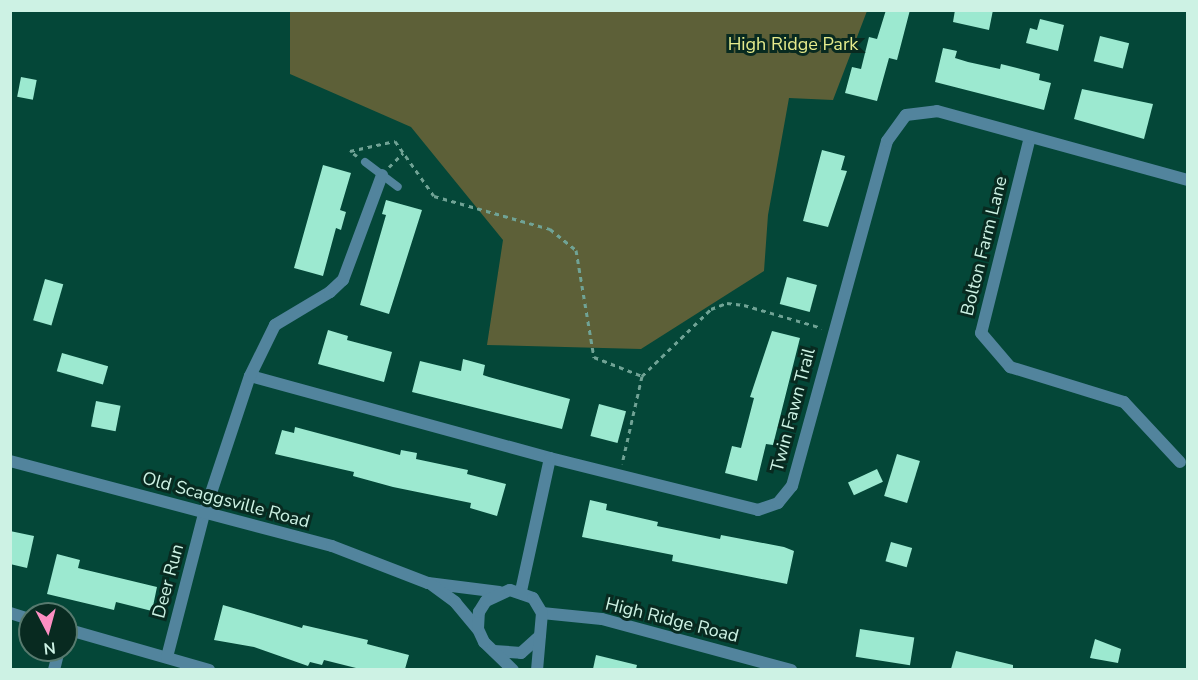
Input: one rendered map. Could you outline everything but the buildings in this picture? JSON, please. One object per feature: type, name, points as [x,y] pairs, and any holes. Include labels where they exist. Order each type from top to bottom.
[{"type":"street","name":"Twin Fawn Trail","points":[[250,376],[550,458],[758,510],[778,503],[792,486],[886,141],[898,122],[917,111],[937,111],[1188,180]]},
{"type":"street","name":"Bolton Farm Lane","points":[[1030,137],[981,333],[1010,367],[1124,402],[1180,462]]},
{"type":"street","name":"Deer Run","points":[[167,657],[204,514],[250,376],[275,325],[330,292],[343,280],[382,175]]},
{"type":"street","points":[[521,591],[550,458]]},
{"type":"street","name":"Old Scaggsville Road","points":[[10,461],[332,546],[428,583],[499,592]]},
{"type":"street","name":"Old Scaggsville Road","points":[[428,583],[455,602],[478,629]]},
{"type":"street","points":[[513,669],[493,650],[478,629],[483,607],[499,592],[521,591],[533,598],[542,613],[537,669]]},
{"type":"street","name":"High Ridge Road","points":[[542,613],[602,619],[791,669]]},
{"type":"street","points":[[78,632],[209,669]]},
{"type":"street","points":[[493,650],[503,654],[521,653],[532,647],[541,635]]},
{"type":"lane","points":[[365,162],[398,188]]},
{"type":"path","points":[[365,162],[350,151],[395,141],[434,196],[455,205],[550,229],[576,250],[594,357],[642,376]]},
{"type":"path","points":[[382,175],[403,153]]},
{"type":"path","points":[[619,476],[642,376],[711,309],[728,303],[744,304],[833,331]]},
{"type":"green space","name":"High Ridge Park","points":[[290,10],[867,11],[833,100],[789,98],[768,215],[764,271],[641,349],[487,345],[503,240],[411,127],[290,74]]}]
